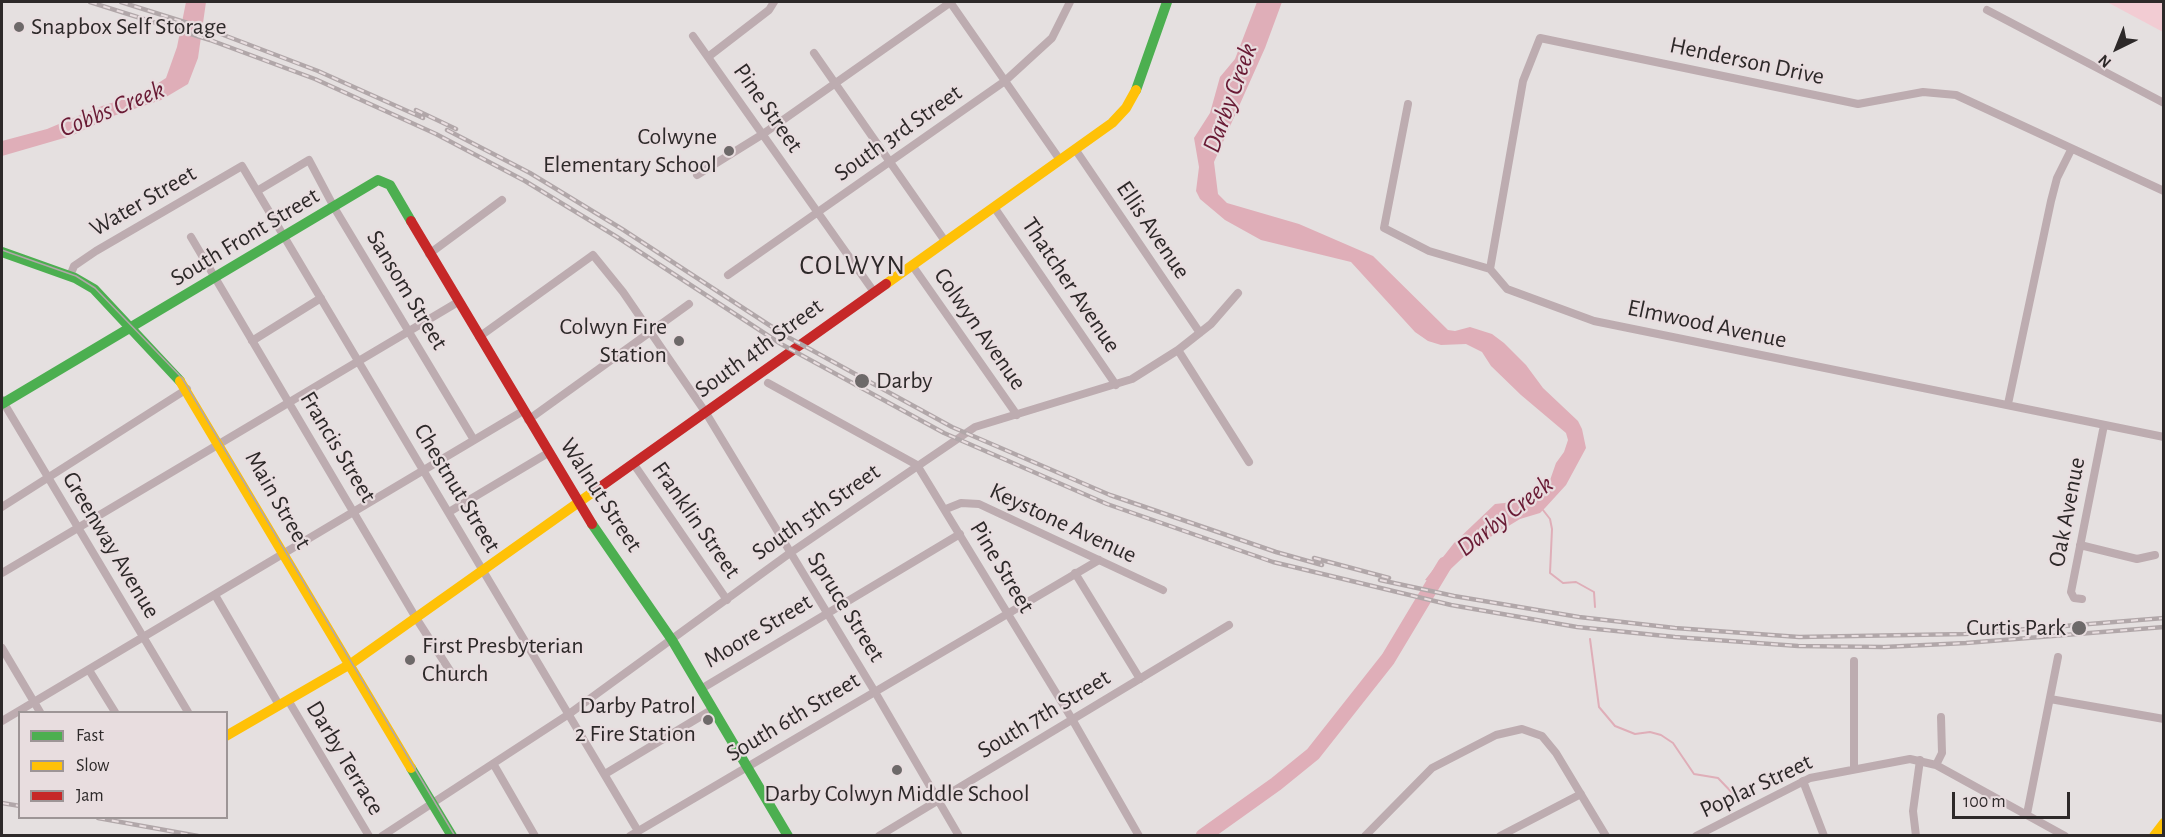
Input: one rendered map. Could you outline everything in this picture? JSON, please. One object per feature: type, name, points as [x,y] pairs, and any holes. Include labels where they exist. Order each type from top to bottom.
[{"type":"street","points":[[708,57],[769,10],[774,2]]},
{"type":"street","points":[[698,175],[763,134],[951,2],[1060,160]]},
{"type":"street","name":"South 3rd Street","points":[[728,275],[1005,81],[1052,38],[1070,2]]},
{"type":"street","name":"South 4th Street","points":[[228,735],[349,664],[416,618],[1112,123],[1132,99],[1167,2]]},
{"type":"street","points":[[1988,10],[2163,103]]},
{"type":"street","name":"Pine Street","points":[[693,36],[874,292]]},
{"type":"street","name":"Henderson Drive","points":[[1490,269],[1523,81],[1540,38],[1858,104],[1923,92],[1956,95],[2163,191]]},
{"type":"street","name":"Colwyn Avenue","points":[[814,53],[945,241]]},
{"type":"street","name":"Elmwood Avenue","points":[[1408,104],[1384,228],[1429,251],[1490,269],[1507,289],[1594,321],[2163,437]]},
{"type":"street","name":"Ellis Avenue","points":[[1075,149],[1200,333]]},
{"type":"street","points":[[2008,404],[2051,201],[2057,178],[2071,150]]},
{"type":"street","name":"Sansom Street","points":[[257,191],[309,160],[334,208],[474,440]]},
{"type":"street","name":"Chestnut Street","points":[[242,166],[605,774],[634,833]]},
{"type":"street","name":"Water Street","points":[[70,276],[74,266],[96,251],[242,166]]},
{"type":"street","name":"South Front Street","points":[[2,402],[215,279],[378,180]]},
{"type":"street","name":"Walnut Street","points":[[378,180],[390,185],[578,503],[672,640],[788,836]]},
{"type":"street","points":[[429,254],[502,200]]},
{"type":"street","name":"Thatcher Avenue","points":[[994,207],[1116,385]]},
{"type":"street","name":"Francis Street","points":[[191,237],[416,618],[454,677]]},
{"type":"street","name":"Main Street","points":[[2,252],[70,276],[99,293],[187,389],[452,836]]},
{"type":"street","name":"Spruce Street","points":[[479,337],[594,255],[706,413],[875,692],[958,836]]},
{"type":"street","name":"Colwyn Avenue","points":[[912,265],[1017,415]]},
{"type":"street","name":"South 5th Street","points":[[382,836],[569,714],[790,553],[917,465],[975,428],[1132,379],[1200,333],[1222,314],[1238,293]]},
{"type":"street","points":[[252,341],[321,298]]},
{"type":"street","points":[[2,573],[288,403],[360,363],[458,302]]},
{"type":"street","points":[[20,711],[474,440],[525,415],[689,304]]},
{"type":"street","points":[[1178,350],[1250,462]]},
{"type":"street","name":"Pine Street","points":[[768,383],[917,465],[1072,719],[1139,836]]},
{"type":"street","points":[[2,507],[187,389]]},
{"type":"street","name":"Greenway Avenue","points":[[2,402],[187,711]]},
{"type":"street","name":"Oak Avenue","points":[[2082,599],[2074,598],[2071,592],[2104,425]]},
{"type":"street","points":[[448,512],[548,453]]},
{"type":"street","name":"Franklin Street","points":[[633,463],[727,600]]},
{"type":"street","name":"Keystone Avenue","points":[[945,509],[961,503],[979,504],[1162,590]]},
{"type":"street","name":"Moore Street","points":[[701,689],[960,534]]},
{"type":"street","points":[[2080,545],[2137,559],[2155,555]]},
{"type":"street","name":"South 6th Street","points":[[634,833],[1099,560]]},
{"type":"street","points":[[1074,573],[1140,679]]},
{"type":"street","name":"Darby Terrace","points":[[214,596],[369,836]]},
{"type":"street","name":"South 7th Street","points":[[879,836],[1229,625]]},
{"type":"street","points":[[2,648],[39,711]]},
{"type":"street","points":[[2027,814],[2058,657]]},
{"type":"street","points":[[1854,661],[1854,769]]},
{"type":"street","points":[[89,670],[114,711]]},
{"type":"street","points":[[2050,699],[2163,719]]},
{"type":"street","name":"Moore Street","points":[[605,774],[713,709]]},
{"type":"street","points":[[2,722],[18,712]]},
{"type":"street","points":[[1936,765],[1942,753],[1941,717]]},
{"type":"street","points":[[1365,836],[1432,768],[1496,735],[1522,729],[1542,735],[1556,753],[1606,836]]},
{"type":"street","name":"Poplar Street","points":[[1696,836],[1803,781],[1903,760],[1920,760],[1936,765],[2065,836]]},
{"type":"street","points":[[1916,836],[1913,811],[1920,760]]},
{"type":"street","points":[[494,765],[535,836]]},
{"type":"street","points":[[1803,781],[1824,836]]},
{"type":"street","points":[[1500,836],[1581,794]]},
{"type":"street","points":[[2154,836],[2163,823]]},
{"type":"street","points":[[1715,826],[1719,836]]},
{"type":"shaded area","points":[[2107,2],[2163,2],[2163,32]]},
{"type":"water","name":"Cobbs Creek","points":[[186,2],[206,2],[198,58],[188,84],[161,100],[113,116],[71,136],[2,156],[2,141],[47,129],[102,106],[143,93],[166,78],[177,47]]},
{"type":"water","points":[[1257,2],[1282,2],[1265,48],[1214,162],[1218,194],[1227,203],[1299,224],[1373,256],[1448,330],[1455,331],[1470,327],[1492,334],[1504,343],[1526,365],[1543,388],[1578,421],[1582,429],[1586,448],[1566,485],[1545,508],[1540,513],[1520,519],[1474,547],[1437,582],[1425,580],[1454,543],[1495,504],[1523,501],[1549,483],[1556,463],[1564,452],[1568,440],[1566,433],[1521,395],[1491,366],[1482,352],[1466,344],[1441,345],[1428,341],[1415,332],[1351,262],[1261,240],[1225,220],[1200,199],[1196,191],[1199,167],[1194,138],[1210,113],[1220,77],[1235,59]]},
{"type":"waterway","points":[[1543,510],[1550,519],[1552,529],[1550,573],[1563,583],[1576,582],[1594,592],[1595,607]]},
{"type":"waterway","name":"Darby Creek","points":[[1203,836],[1276,784],[1313,754],[1388,659],[1445,564]]},
{"type":"waterway","points":[[1590,639],[1599,707],[1615,726],[1635,734],[1650,732],[1661,735],[1673,743],[1694,774],[1718,778],[1740,801]]},
{"type":"tram line","points":[[2,250],[76,276],[95,288],[182,378],[455,836]]},
{"type":"railway","points":[[90,2],[210,40],[315,79],[436,134],[525,181],[617,237],[781,344],[944,433],[1107,504],[1273,562],[1451,605],[1577,627],[1798,646],[1884,647],[1966,643],[2164,627]]},
{"type":"railway","points":[[121,2],[213,31],[318,71],[423,118]]},
{"type":"railway","points":[[416,110],[456,129]]},
{"type":"railway","points":[[447,130],[530,173],[622,229],[786,336],[952,427],[1110,495],[1276,552],[1322,565]]},
{"type":"railway","points":[[1314,558],[1389,578]]},
{"type":"railway","points":[[1380,580],[1454,596],[1579,617],[1675,628],[1799,637],[1965,634],[2164,618]]},
{"type":"railway","points":[[2,803],[18,806]]},
{"type":"railway","points":[[104,819],[198,836]]},
{"type":"traffic: fast","points":[[1136,90],[1167,2]]},
{"type":"traffic: fast","points":[[2,404],[378,180],[390,185],[411,221]]},
{"type":"traffic: fast","points":[[2,252],[75,278],[94,289],[180,381]]},
{"type":"traffic: fast","points":[[592,524],[672,640],[788,836]]},
{"type":"traffic: fast","points":[[411,768],[452,836]]},
{"type":"traffic: slow","points":[[886,284],[1112,123],[1126,108],[1136,90]]},
{"type":"traffic: slow","points":[[180,381],[411,768]]},
{"type":"traffic: slow","points":[[228,735],[352,663],[596,490]]},
{"type":"traffic: slow","points":[[2154,836],[2164,823]]},
{"type":"traffic: jam","points":[[411,221],[592,524]]},
{"type":"traffic: jam","points":[[596,490],[886,284]]},
{"type":"place","name":"Snapbox Self Storage","points":[[19,27]]},
{"type":"place","name":"Colwyne Elementary School","points":[[729,151]]},
{"type":"place","name":"Colwyn Fire Station","points":[[679,341]]},
{"type":"place","name":"Darby","points":[[862,381]]},
{"type":"place","name":"Curtis Park","points":[[2079,628]]},
{"type":"place","name":"First Presbyterian Church","points":[[410,660]]},
{"type":"place","name":"Darby Patrol 2 Fire Station","points":[[708,720]]},
{"type":"place","name":"Darby Colwyn Middle School","points":[[897,770]]},
{"type":"district","name":"COLWYN","points":[[853,266]]}]
